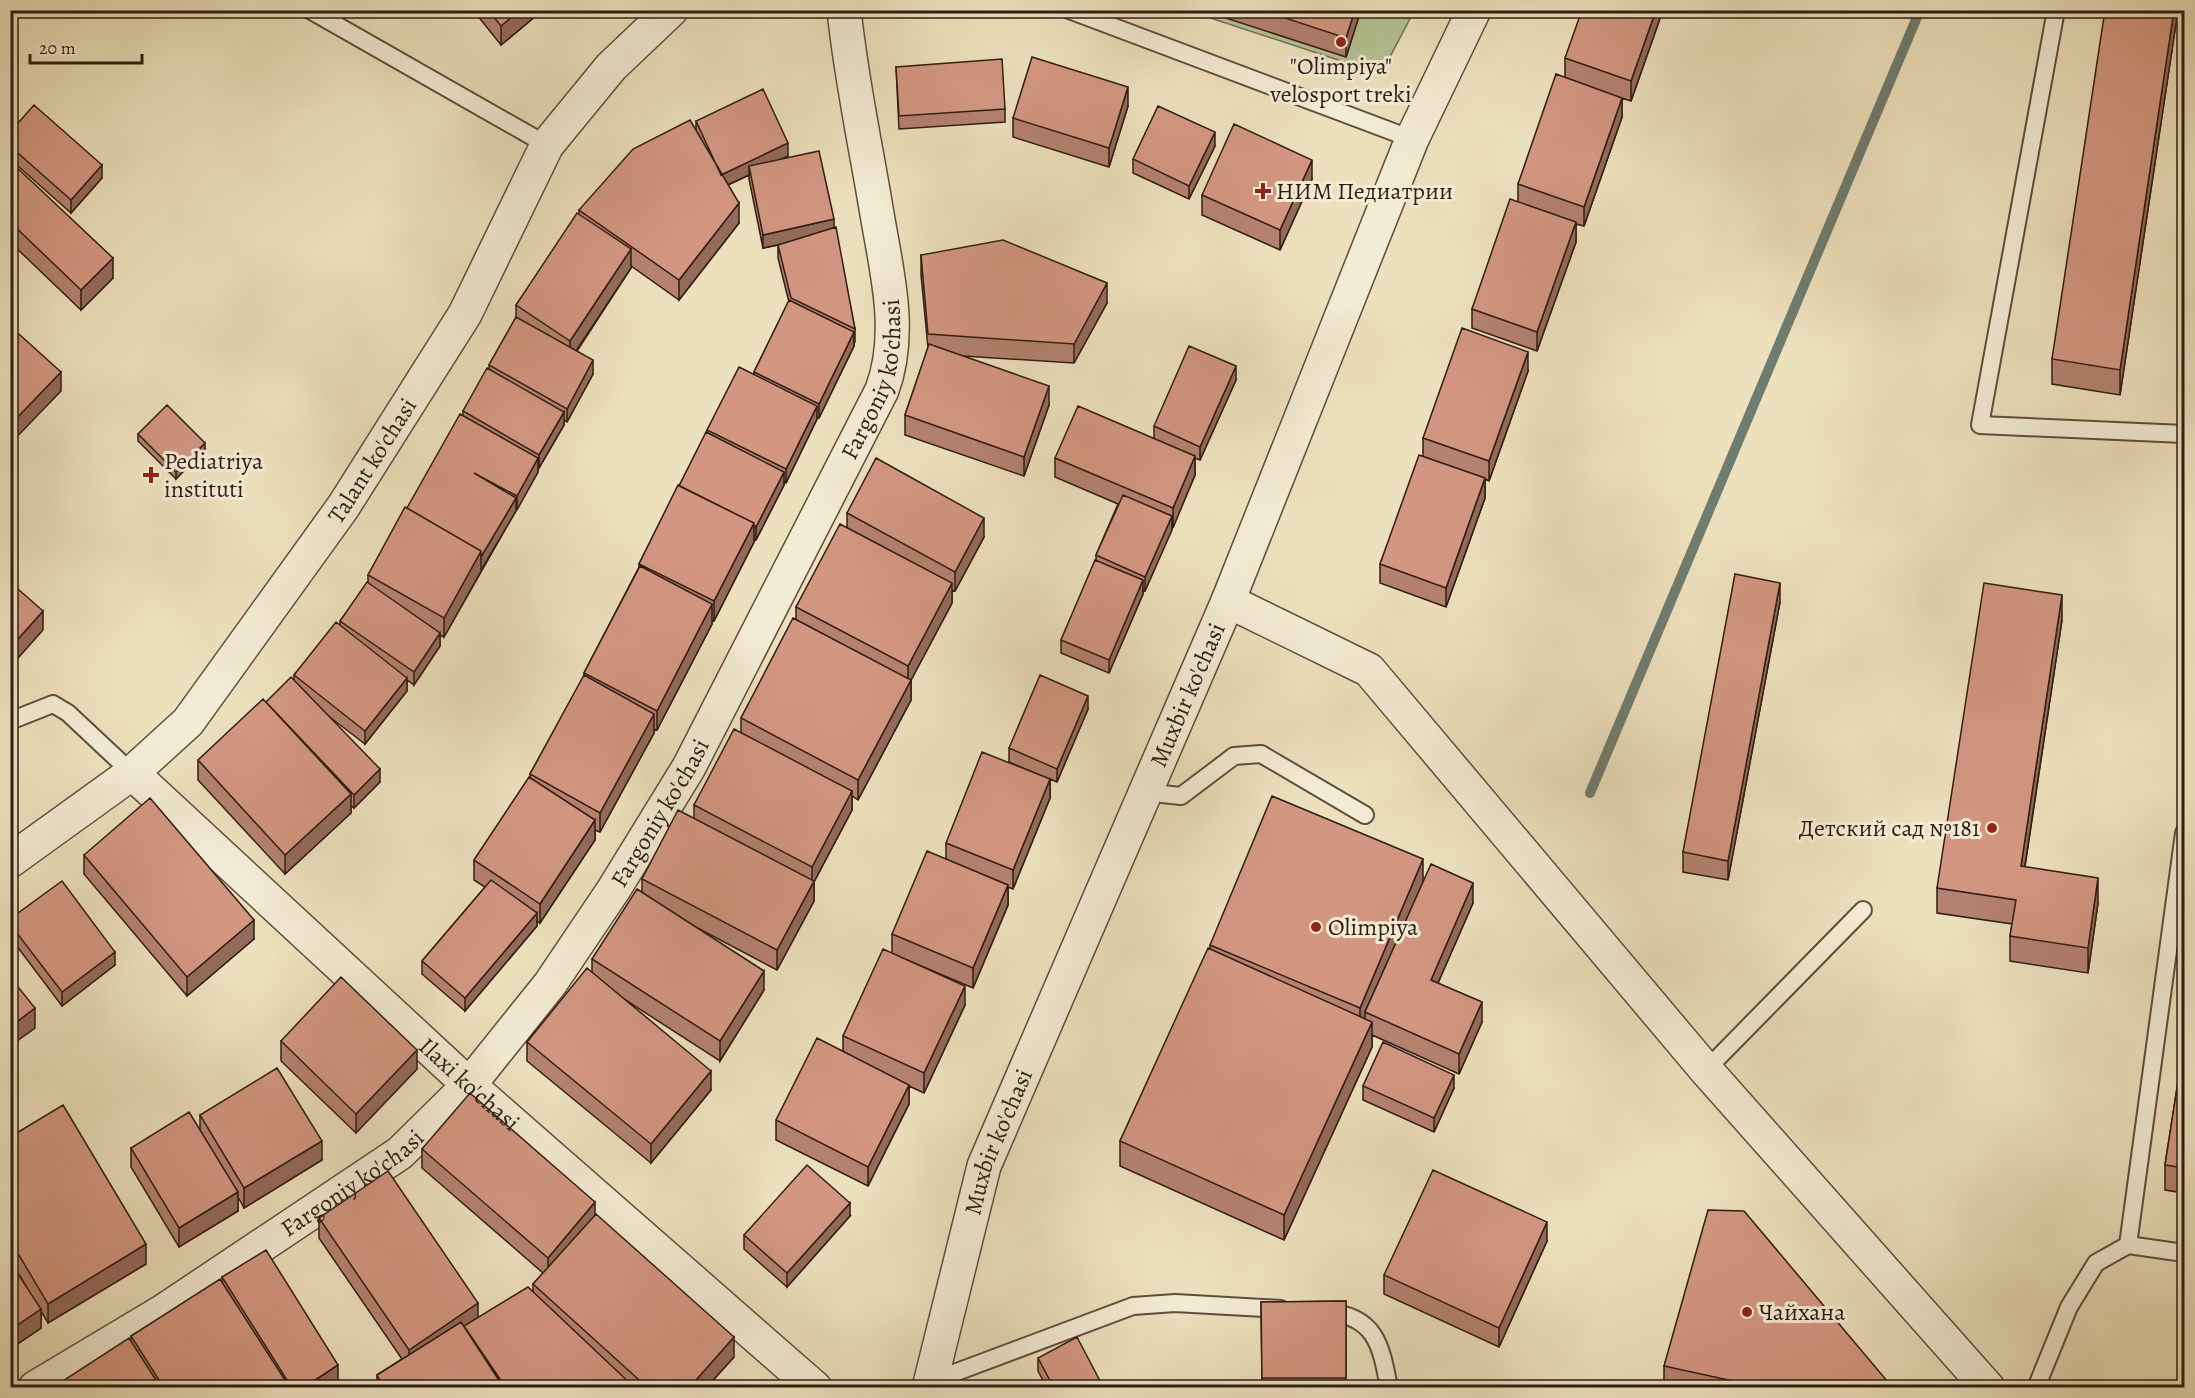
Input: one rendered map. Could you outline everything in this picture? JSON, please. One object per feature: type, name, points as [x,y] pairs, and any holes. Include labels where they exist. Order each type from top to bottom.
[{"type":"street","name":"Talant ko'chasi","points":[[10,861],[132,773],[188,722],[344,507],[465,314],[547,146],[610,67],[671,10]]},
{"type":"street","name":"Fargoniy ko'chasi","points":[[35,1388],[162,1312],[400,1153],[469,1085],[550,984],[614,889],[690,766],[763,628],[882,390],[889,370],[894,335],[890,287],[844,10]]},
{"type":"street","name":"Muxbir ko'chasi","points":[[929,1385],[984,1166],[1228,602],[1412,139],[1474,10]]},
{"type":"street","points":[[1228,602],[1369,670],[1706,1070],[1988,1388]]},
{"type":"street","name":"Ilaxi ko'chasi","points":[[132,773],[469,1085],[815,1388]]},
{"type":"lane","points":[[310,10],[547,146]]},
{"type":"lane","points":[[1069,10],[1412,139]]},
{"type":"lane","points":[[2056,10],[1980,425],[2184,434]]},
{"type":"lane","points":[[10,721],[53,704],[68,712],[132,773]]},
{"type":"lane","points":[[1149,788],[1162,794],[1181,796],[1234,756],[1261,754],[1365,815]]},
{"type":"lane","points":[[2128,1245],[2184,833]]},
{"type":"lane","points":[[1706,1070],[1863,910]]},
{"type":"lane","points":[[2036,1388],[2069,1307],[2096,1263],[2128,1245],[2184,1253]]},
{"type":"lane","points":[[929,1385],[1133,1306],[1175,1303],[1346,1313],[1370,1327],[1383,1356],[1389,1388]]},
{"type":"green space","name":"\"Olimpiya\" velosport treki","points":[[1189,11],[1414,11],[1381,74]]},
{"type":"building","points":[[488,10],[520,10],[501,26]]},
{"type":"building","points":[[1261,10],[1355,10],[1346,38]]},
{"type":"building","points":[[1582,10],[1656,10],[1631,81],[1565,58]]},
{"type":"building","points":[[2105,10],[2174,10],[2120,370],[2052,359]]},
{"type":"building","points":[[1032,57],[1128,87],[1109,148],[1013,118]]},
{"type":"building","points":[[1002,59],[1005,109],[899,116],[896,67]]},
{"type":"building","points":[[1556,74],[1622,98],[1584,207],[1518,184]]},
{"type":"building","points":[[763,89],[788,143],[721,175],[696,121]]},
{"type":"building","points":[[34,105],[102,165],[71,200],[10,146],[10,132]]},
{"type":"building","points":[[1158,106],[1215,132],[1189,186],[1133,159]]},
{"type":"building","points":[[690,120],[739,203],[679,280],[579,210],[633,149]]},
{"type":"building","points":[[1234,124],[1312,160],[1280,230],[1202,195]]},
{"type":"building","points":[[819,151],[834,219],[763,235],[749,166]]},
{"type":"building","points":[[10,161],[113,258],[81,290],[10,222]]},
{"type":"building","points":[[1510,199],[1576,222],[1537,332],[1472,309]]},
{"type":"building","points":[[577,213],[631,249],[570,341],[516,305]]},
{"type":"building","points":[[836,227],[855,329],[791,298],[778,245]]},
{"type":"building","points":[[1003,240],[1107,283],[1074,344],[928,334],[921,255]]},
{"type":"building","points":[[789,300],[854,332],[819,404],[754,372]]},
{"type":"building","points":[[516,317],[593,360],[567,409],[489,365]]},
{"type":"building","points":[[10,326],[61,372],[10,425]]},
{"type":"building","points":[[1462,328],[1528,352],[1489,461],[1423,438]]},
{"type":"building","points":[[929,344],[1049,386],[1024,457],[905,415]]},
{"type":"building","points":[[1189,346],[1236,366],[1200,447],[1154,426]]},
{"type":"building","points":[[739,367],[817,406],[786,469],[707,430]]},
{"type":"building","points":[[487,368],[564,412],[539,455],[463,411]]},
{"type":"building","points":[[167,405],[205,443],[176,472],[138,434]]},
{"type":"building","points":[[1078,406],[1195,456],[1173,508],[1055,458]]},
{"type":"building","points":[[460,414],[538,458],[517,496],[474,473],[516,498],[481,557],[481,551],[407,508]]},
{"type":"building","points":[[706,432],[784,472],[756,527],[754,523],[679,486]]},
{"type":"building","points":[[1419,455],[1485,478],[1446,588],[1380,564]]},
{"type":"building","points":[[876,458],[984,518],[955,572],[847,513]]},
{"type":"building","points":[[678,485],[754,523],[714,601],[639,564]]},
{"type":"building","points":[[1123,495],[1172,516],[1145,577],[1096,555]]},
{"type":"building","points":[[405,507],[481,551],[444,618],[368,575]]},
{"type":"building","points":[[840,524],[952,583],[908,666],[796,607]]},
{"type":"building","points":[[1095,560],[1143,580],[1109,660],[1061,640]]},
{"type":"building","points":[[640,566],[712,604],[657,711],[584,673]]},
{"type":"building","points":[[1735,574],[1780,583],[1728,861],[1683,852]]},
{"type":"building","points":[[10,582],[43,611],[10,648]]},
{"type":"building","points":[[367,582],[440,633],[414,672],[340,621]]},
{"type":"building","points":[[1984,583],[2062,595],[2021,866],[2098,878],[2088,948],[2010,936],[2016,900],[1937,888]]},
{"type":"building","points":[[793,618],[911,680],[858,780],[741,718]]},
{"type":"building","points":[[336,622],[407,678],[365,731],[294,675]]},
{"type":"building","points":[[584,675],[654,714],[600,813],[530,774]]},
{"type":"building","points":[[1040,675],[1088,696],[1057,769],[1009,748]]},
{"type":"building","points":[[291,677],[380,769],[354,795],[266,702]]},
{"type":"building","points":[[263,699],[351,794],[285,855],[198,760]]},
{"type":"building","points":[[734,729],[852,791],[812,867],[694,805]]},
{"type":"building","points":[[982,752],[1050,779],[1013,870],[946,843]]},
{"type":"building","points":[[529,777],[595,820],[540,904],[474,860]]},
{"type":"building","name":"Olimpiya","points":[[1272,796],[1423,859],[1360,1008],[1210,945]]},
{"type":"building","points":[[150,798],[254,920],[187,977],[84,855]]},
{"type":"building","points":[[678,810],[814,881],[777,950],[642,879]]},
{"type":"building","points":[[927,851],[1008,885],[973,968],[892,934]]},
{"type":"building","points":[[1431,864],[1473,883],[1431,980],[1482,1002],[1459,1054],[1365,1012]]},
{"type":"building","points":[[491,880],[537,913],[465,998],[422,961]]},
{"type":"building","points":[[62,881],[115,952],[62,992],[10,924],[10,919]]},
{"type":"building","points":[[637,889],[764,971],[720,1041],[592,959]]},
{"type":"building","points":[[1208,948],[1372,1022],[1284,1215],[1120,1141]]},
{"type":"building","points":[[883,949],[965,986],[924,1073],[843,1036]]},
{"type":"building","points":[[587,968],[711,1071],[651,1144],[527,1042]]},
{"type":"building","points":[[10,977],[35,1008],[10,1027]]},
{"type":"building","points":[[341,977],[417,1050],[356,1114],[281,1041]]},
{"type":"building","points":[[817,1038],[909,1085],[868,1167],[776,1120]]},
{"type":"building","points":[[1383,1042],[1454,1075],[1434,1118],[1363,1086]]},
{"type":"building","points":[[2184,1043],[2184,1168],[2165,1165]]},
{"type":"building","points":[[277,1068],[322,1141],[244,1188],[200,1115]]},
{"type":"building","points":[[470,1093],[595,1202],[548,1258],[422,1149]]},
{"type":"building","points":[[63,1105],[146,1244],[48,1304],[10,1240],[10,1137]]},
{"type":"building","points":[[189,1112],[238,1192],[179,1228],[131,1148]]},
{"type":"building","points":[[807,1165],[850,1203],[787,1273],[744,1235]]},
{"type":"building","points":[[1433,1170],[1547,1222],[1499,1328],[1384,1275]]},
{"type":"building","points":[[388,1171],[478,1303],[409,1350],[319,1218]]},
{"type":"building","name":"Чайхана","points":[[1708,1210],[1744,1211],[1893,1388],[1765,1388],[1664,1366]]},
{"type":"building","points":[[596,1214],[734,1337],[689,1388],[648,1388],[533,1284]]},
{"type":"building","points":[[266,1250],[338,1365],[303,1388],[292,1388],[222,1277]]},
{"type":"building","points":[[10,1262],[41,1309],[10,1330]]},
{"type":"building","points":[[220,1279],[290,1388],[164,1388],[131,1336]]},
{"type":"building","points":[[528,1287],[635,1388],[506,1388],[464,1326]]},
{"type":"building","points":[[1346,1301],[1346,1378],[1262,1378],[1261,1302]]},
{"type":"building","points":[[461,1322],[504,1388],[384,1388],[377,1375]]},
{"type":"building","points":[[1077,1337],[1100,1381],[1088,1388],[1054,1388],[1038,1358]]},
{"type":"building","points":[[129,1338],[161,1388],[52,1388]]},
{"type":"waterway","points":[[1590,793],[1920,10]]},
{"type":"place","name":"\"Olimpiya\" velosport treki","points":[[1341,42]]},
{"type":"place","name":"НИМ Педиатрии","points":[[1263,191]]},
{"type":"place","name":"Pediatriya instituti","points":[[151,475]]},
{"type":"place","name":"Детский сад №181","points":[[1992,828]]},
{"type":"place","name":"Olimpiya","points":[[1316,927]]},
{"type":"place","name":"Чайхана","points":[[1747,1312]]}]
